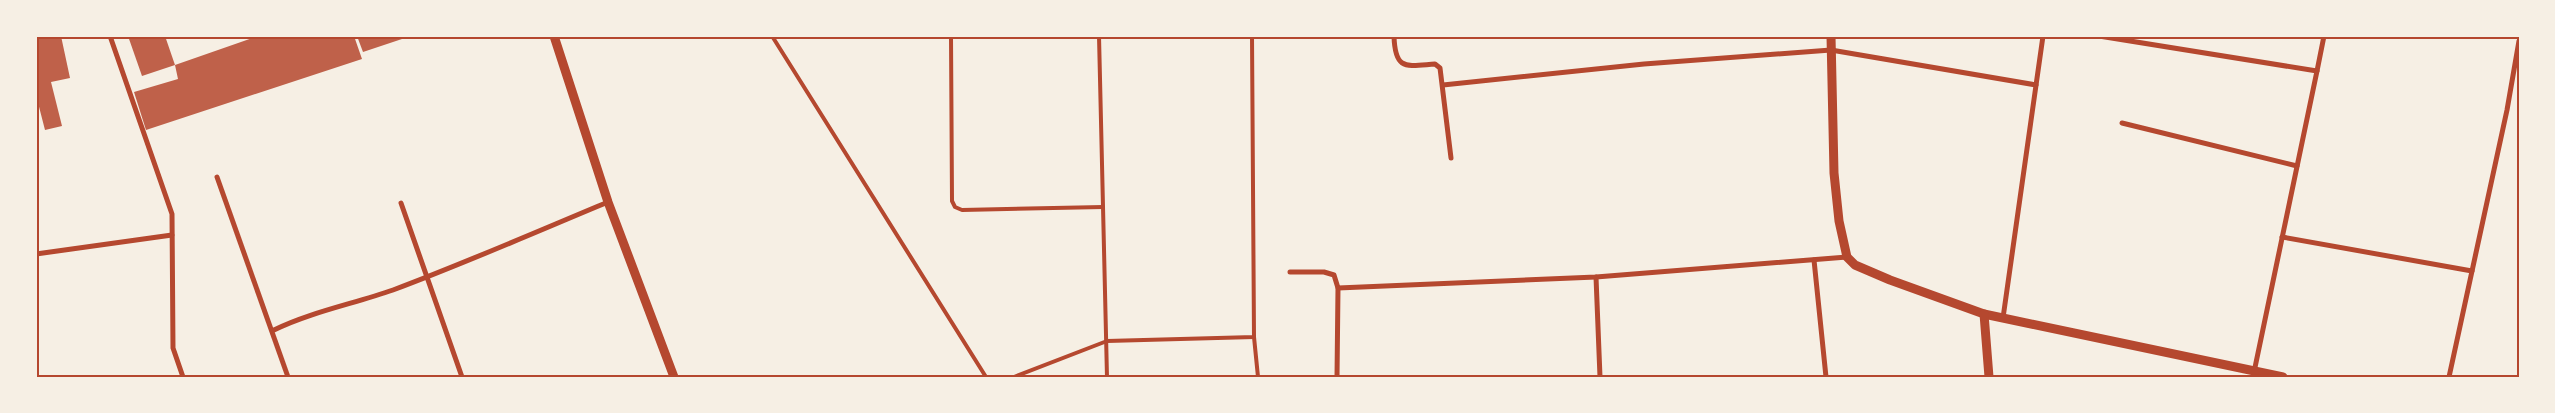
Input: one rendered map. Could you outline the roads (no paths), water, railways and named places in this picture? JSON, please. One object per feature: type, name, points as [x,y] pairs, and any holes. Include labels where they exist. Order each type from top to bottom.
[{"type":"street","points":[[110,36],[172,214],[173,348],[183,377]]},
{"type":"street","points":[[554,36],[608,202],[674,377]]},
{"type":"street","points":[[1394,36],[1394,53],[1398,61],[1407,66],[1436,64],[1440,68],[1451,158]]},
{"type":"street","points":[[1831,36],[1834,173],[1847,257],[1855,265],[1890,280],[1984,314],[2254,374],[2283,377]]},
{"type":"street","points":[[2003,318],[2043,36]]},
{"type":"street","points":[[2099,36],[2317,71]]},
{"type":"street","points":[[2254,374],[2324,36]]},
{"type":"street","points":[[2449,377],[2507,110],[2519,41]]},
{"type":"street","points":[[1443,85],[1644,64],[1831,50],[2036,85]]},
{"type":"street","points":[[2122,123],[2297,166]]},
{"type":"street","points":[[218,177],[274,330],[288,377]]},
{"type":"street","points":[[274,330],[291,322],[376,296],[428,277],[608,202]]},
{"type":"street","points":[[401,203],[462,377]]},
{"type":"street","points":[[36,254],[172,235]]},
{"type":"street","points":[[2282,237],[2472,271]]},
{"type":"street","points":[[1338,288],[1596,277],[1847,257]]},
{"type":"street","points":[[1814,260],[1826,377]]},
{"type":"street","points":[[1290,272],[1324,272],[1334,274],[1338,288],[1337,377]]},
{"type":"street","points":[[1596,277],[1600,377]]},
{"type":"street","points":[[1984,314],[1989,377]]},
{"type":"lane","points":[[772,36],[986,377]]},
{"type":"lane","points":[[950,36],[952,201],[955,207],[962,210],[1103,207]]},
{"type":"lane","points":[[1099,36],[1107,377]]},
{"type":"lane","points":[[1252,36],[1254,337],[1258,377]]},
{"type":"lane","points":[[1014,377],[1107,341],[1254,337]]}]
